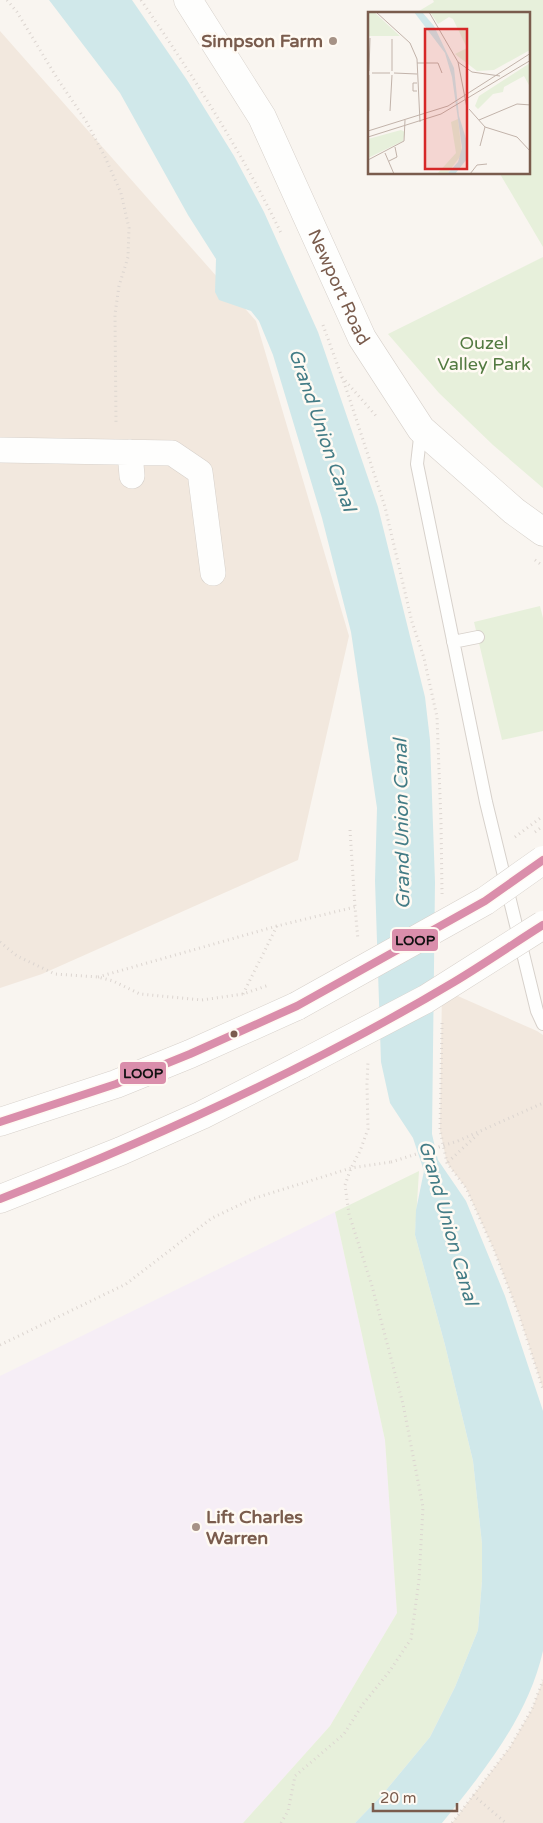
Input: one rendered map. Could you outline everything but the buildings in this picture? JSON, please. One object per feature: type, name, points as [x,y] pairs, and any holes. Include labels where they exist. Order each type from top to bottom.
[{"type":"street","name":"Newport Road","points":[[188,0],[262,117],[362,338],[421,429],[514,511],[543,532]]},
{"type":"street","points":[[0,450],[172,453],[200,472],[213,573]]},
{"type":"street","points":[[123,452],[132,476]]},
{"type":"street","points":[[0,1122],[116,1084],[190,1054],[298,1006],[485,901],[543,860]]},
{"type":"street","points":[[0,1199],[121,1151],[202,1115],[426,999],[543,925]]},
{"type":"street","points":[[0,1183],[33,1186]]},
{"type":"lane","points":[[421,429],[417,464],[453,642],[486,802],[537,1011],[543,1024]]},
{"type":"lane","points":[[453,642],[478,636]]},
{"type":"path","points":[[7,0],[17,12],[57,78],[86,121],[121,193],[129,228],[128,256],[119,286],[115,314],[123,452]]},
{"type":"path","points":[[141,0],[193,76],[239,153],[283,238]]},
{"type":"path","points":[[320,318],[348,394],[385,507],[412,622],[424,658],[437,717],[442,901]]},
{"type":"path","points":[[498,849],[543,816]]},
{"type":"path","points":[[350,830],[358,945]]},
{"type":"path","points":[[98,977],[277,926],[355,907]]},
{"type":"path","points":[[243,994],[277,926]]},
{"type":"path","points":[[0,942],[17,956],[55,974],[98,977],[113,981],[140,994],[202,1000],[243,994],[270,985]]},
{"type":"path","points":[[442,1017],[440,1130],[447,1163],[466,1188],[494,1250],[519,1315],[543,1389]]},
{"type":"path","points":[[281,1823],[288,1811],[295,1776],[344,1734],[363,1704],[389,1672],[411,1639],[419,1580],[423,1507],[403,1404],[372,1286],[349,1214],[345,1185],[368,1129],[368,1052]]},
{"type":"path","points":[[0,1344],[126,1284],[212,1218],[252,1198],[351,1168],[391,1162],[458,1141],[543,1103]]},
{"type":"path","points":[[447,1163],[481,1131]]},
{"type":"path","points":[[452,1823],[510,1747],[532,1709],[543,1680]]},
{"type":"path","points":[[473,1795],[506,1823]]},
{"type":"shaded area","points":[[0,31],[256,321],[349,636],[298,860],[42,974],[0,988]]},
{"type":"shaded area","points":[[442,989],[543,1035],[543,1389],[519,1315],[494,1250],[466,1188],[447,1163],[440,1130]]},
{"type":"shaded area","name":"Lift Charles Warren","points":[[335,1212],[385,1440],[397,1613],[330,1726],[243,1823],[0,1823],[0,1376]]},
{"type":"shaded area","points":[[543,1680],[543,1823],[452,1823],[510,1747],[532,1709]]},
{"type":"green space","points":[[433,0],[543,0],[543,247],[501,175],[530,175],[530,12],[417,12],[434,2]]},
{"type":"green space","name":"Ouzel Valley Park","points":[[543,257],[543,488],[493,445],[439,393],[388,334]]},
{"type":"green space","points":[[540,606],[543,618],[543,731],[502,740],[474,622]]},
{"type":"green space","points":[[419,1171],[415,1235],[445,1345],[473,1461],[482,1544],[482,1581],[478,1630],[455,1687],[430,1737],[382,1795],[355,1823],[243,1823],[330,1726],[397,1613],[385,1440],[335,1212]]},
{"type":"water","name":"Grand Union Canal","points":[[49,0],[132,0],[187,80],[234,156],[264,212],[318,332],[378,507],[425,697],[430,740],[435,882],[432,1134],[438,1160],[466,1201],[505,1296],[543,1411],[543,1651],[536,1675],[516,1721],[488,1763],[442,1823],[355,1823],[382,1795],[430,1737],[455,1687],[478,1630],[482,1581],[482,1544],[473,1461],[445,1345],[415,1235],[416,1210],[424,1171],[413,1138],[390,1103],[381,1062],[375,881],[377,808],[351,632],[322,518],[273,355],[259,321],[251,311],[219,300],[215,292],[216,259],[188,215],[120,93]]},
{"type":"transit line","name":"LOOP","points":[[0,1122],[116,1084],[190,1054],[297,1006],[485,901],[543,860]]},
{"type":"transit line","name":"LOOP","points":[[0,1199],[58,1176],[232,1100],[344,1044],[400,1014],[543,925]]},
{"type":"place","name":"Simpson Farm","points":[[333,41]]},
{"type":"place","name":"Lift Charles Warren","points":[[196,1527]]}]
